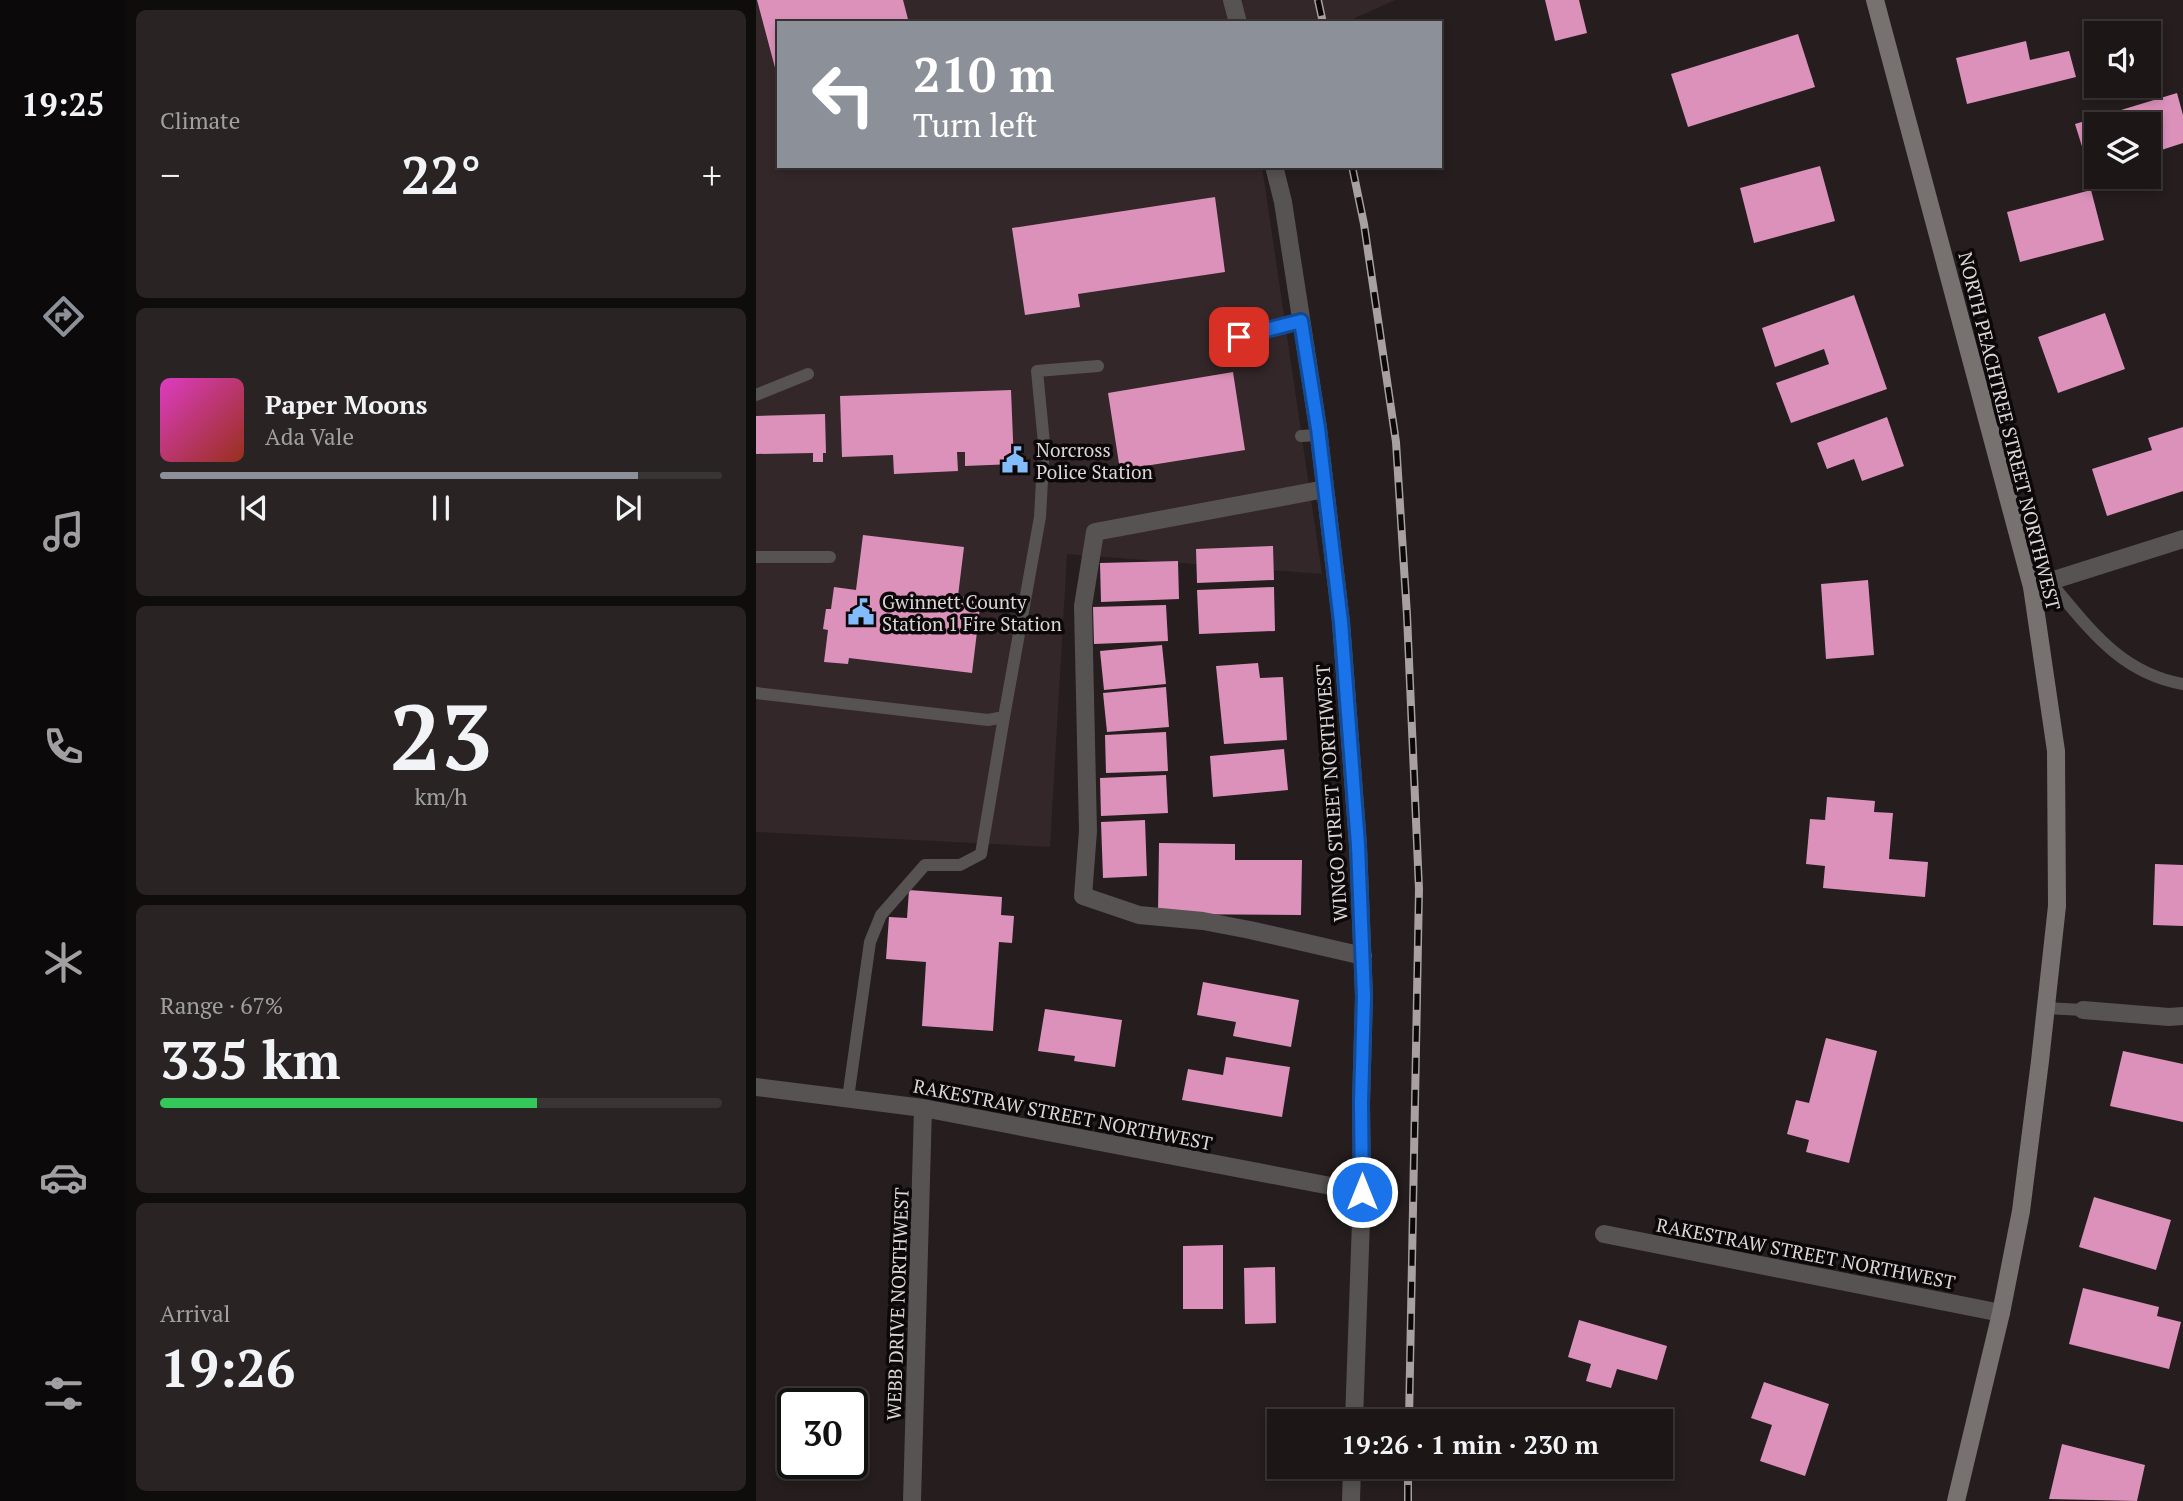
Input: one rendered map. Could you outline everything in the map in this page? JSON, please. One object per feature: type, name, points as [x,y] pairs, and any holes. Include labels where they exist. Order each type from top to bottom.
[{"type":"street","points":[[1232,0],[1237,21]]},
{"type":"street","name":"NORTH PEACHTREE STREET NORTHWEST","points":[[1875,0],[2032,587],[2056,751],[2057,906],[2021,1211],[2001,1313],[1956,1501]]},
{"type":"street","name":"WINGO STREET NORTHWEST","points":[[1274,168],[1283,202],[1301,321],[1310,436],[1325,489],[1341,622],[1358,845],[1364,997],[1362,1192],[1354,1409]]},
{"type":"street","points":[[1325,489],[1095,531],[1083,606],[1088,831],[1083,896],[1139,915],[1203,921],[1363,956]]},
{"type":"street","points":[[2032,587],[2183,540]]},
{"type":"street","points":[[2083,1010],[2183,1016]]},
{"type":"street","name":"RAKESTRAW STREET NORTHWEST","points":[[756,1087],[923,1108],[1362,1192]]},
{"type":"street","name":"WEBB DRIVE NORTHWEST","points":[[912,1501],[923,1108]]},
{"type":"street","name":"RAKESTRAW STREET NORTHWEST","points":[[1604,1234],[2001,1313]]},
{"type":"street","points":[[1351,1501],[1352,1479]]},
{"type":"lane","points":[[1239,337],[1301,321]]},
{"type":"lane","points":[[848,1098],[870,942],[881,915],[925,865],[960,865],[982,854],[1040,517],[1044,443],[1037,371],[1098,366]]},
{"type":"lane","points":[[756,395],[808,374]]},
{"type":"lane","points":[[756,557],[830,557]]},
{"type":"lane","points":[[2050,582],[2100,641],[2140,671],[2162,681],[2183,684]]},
{"type":"lane","points":[[756,693],[988,720],[1004,717]]},
{"type":"lane","points":[[2046,1008],[2083,1010]]},
{"type":"shaded area","points":[[756,0],[1395,0],[1348,21],[777,21],[777,168],[1262,168],[1322,574],[1067,554],[1050,847],[756,832]]},
{"type":"building","points":[[757,0],[903,0],[908,21],[777,21],[777,75]]},
{"type":"building","points":[[1545,0],[1579,0],[1587,33],[1555,41]]},
{"type":"building","points":[[1798,34],[1815,87],[1688,127],[1671,74]]},
{"type":"building","points":[[2026,41],[2030,60],[2069,51],[2076,77],[1967,104],[1956,58]]},
{"type":"building","points":[[2177,93],[2183,115],[2183,143],[2161,150],[2161,112],[2114,112]]},
{"type":"building","points":[[2084,121],[2084,153],[2075,124]]},
{"type":"building","points":[[1820,166],[1835,221],[1754,243],[1740,188]]},
{"type":"building","points":[[2091,190],[2104,240],[2020,262],[2007,212]]},
{"type":"building","points":[[1215,197],[1225,272],[1078,294],[1080,307],[1025,315],[1012,228]]},
{"type":"building","points":[[1854,295],[1887,389],[1791,423],[1776,383],[1829,364],[1824,349],[1775,367],[1762,328]]},
{"type":"building","points":[[2105,313],[2125,369],[2058,393],[2038,337]]},
{"type":"building","points":[[1233,372],[1245,450],[1120,470],[1108,393]]},
{"type":"building","points":[[1011,390],[1014,464],[965,466],[965,452],[957,452],[958,471],[894,474],[893,455],[842,457],[840,396]]},
{"type":"building","points":[[825,414],[826,453],[823,453],[823,462],[813,462],[813,453],[756,454],[756,416]]},
{"type":"building","points":[[1887,417],[1904,466],[1862,481],[1854,459],[1827,469],[1817,443]]},
{"type":"building","points":[[2183,427],[2183,491],[2107,516],[2092,469],[2152,450],[2148,438]]},
{"type":"building","points":[[863,535],[964,547],[958,596],[981,599],[972,673],[849,658],[848,664],[824,662],[828,630],[823,629],[826,609],[831,609],[834,587],[856,590]]},
{"type":"building","points":[[1273,546],[1274,580],[1197,583],[1196,549]]},
{"type":"building","points":[[1178,561],[1179,599],[1101,602],[1100,563]]},
{"type":"building","points":[[1868,580],[1874,655],[1826,659],[1821,584]]},
{"type":"building","points":[[1274,587],[1275,631],[1199,634],[1197,590]]},
{"type":"building","points":[[1166,605],[1168,641],[1094,644],[1093,607]]},
{"type":"building","points":[[1162,645],[1166,684],[1104,690],[1100,651]]},
{"type":"building","points":[[1258,663],[1260,678],[1283,677],[1287,740],[1224,744],[1216,666]]},
{"type":"building","points":[[1166,687],[1169,727],[1107,732],[1103,693]]},
{"type":"building","points":[[1166,732],[1168,771],[1106,773],[1105,735]]},
{"type":"building","points":[[1284,749],[1288,790],[1213,797],[1210,756]]},
{"type":"building","points":[[1166,775],[1168,813],[1101,816],[1100,778]]},
{"type":"building","points":[[1827,797],[1875,801],[1874,812],[1893,813],[1889,859],[1928,862],[1925,897],[1823,888],[1825,866],[1806,864],[1810,819],[1825,820]]},
{"type":"building","points":[[1145,820],[1147,876],[1103,878],[1101,822]]},
{"type":"building","points":[[1159,843],[1235,844],[1235,860],[1302,860],[1301,915],[1158,914]]},
{"type":"building","points":[[2155,864],[2183,865],[2183,926],[2153,925]]},
{"type":"building","points":[[909,890],[1002,897],[1001,915],[1014,916],[1012,943],[999,942],[993,1031],[922,1026],[926,962],[886,959],[889,917],[907,918]]},
{"type":"building","points":[[1203,982],[1299,1000],[1291,1047],[1233,1036],[1236,1022],[1197,1015]]},
{"type":"building","points":[[1045,1009],[1122,1020],[1115,1067],[1074,1061],[1075,1056],[1038,1051]]},
{"type":"building","points":[[1826,1038],[1877,1051],[1849,1163],[1806,1152],[1809,1140],[1787,1134],[1796,1100],[1809,1103]]},
{"type":"building","points":[[2123,1051],[2183,1064],[2183,1122],[2110,1106]]},
{"type":"building","points":[[1226,1057],[1290,1067],[1282,1117],[1182,1100],[1188,1069],[1223,1075]]},
{"type":"building","points":[[2094,1197],[2171,1220],[2156,1270],[2079,1247]]},
{"type":"building","points":[[1223,1245],[1223,1309],[1183,1309],[1183,1246]]},
{"type":"building","points":[[1275,1267],[1276,1323],[1245,1324],[1244,1268]]},
{"type":"building","points":[[2083,1288],[2159,1307],[2157,1316],[2181,1322],[2169,1369],[2069,1344]]},
{"type":"building","points":[[1579,1320],[1667,1346],[1657,1380],[1617,1369],[1611,1388],[1586,1381],[1591,1364],[1568,1357]]},
{"type":"building","points":[[1764,1382],[1829,1404],[1805,1476],[1760,1461],[1772,1425],[1751,1418]]},
{"type":"building","points":[[2062,1444],[2145,1465],[2137,1501],[2049,1499]]},
{"type":"railway","points":[[1318,0],[1323,21]]},
{"type":"railway","points":[[1352,168],[1364,224],[1396,442],[1407,615],[1419,889],[1409,1409]]},
{"type":"railway","points":[[1408,1479],[1408,1501]]},
{"type":"place","name":"Norcross Police Station","points":[[1015,460]]},
{"type":"place","name":"Gwinnett County Station 1 Fire Station","points":[[861,612]]},
{"type":"route","points":[[1239,337],[1301,321],[1318,428],[1341,622],[1358,845],[1364,997],[1362,1192]]}]
